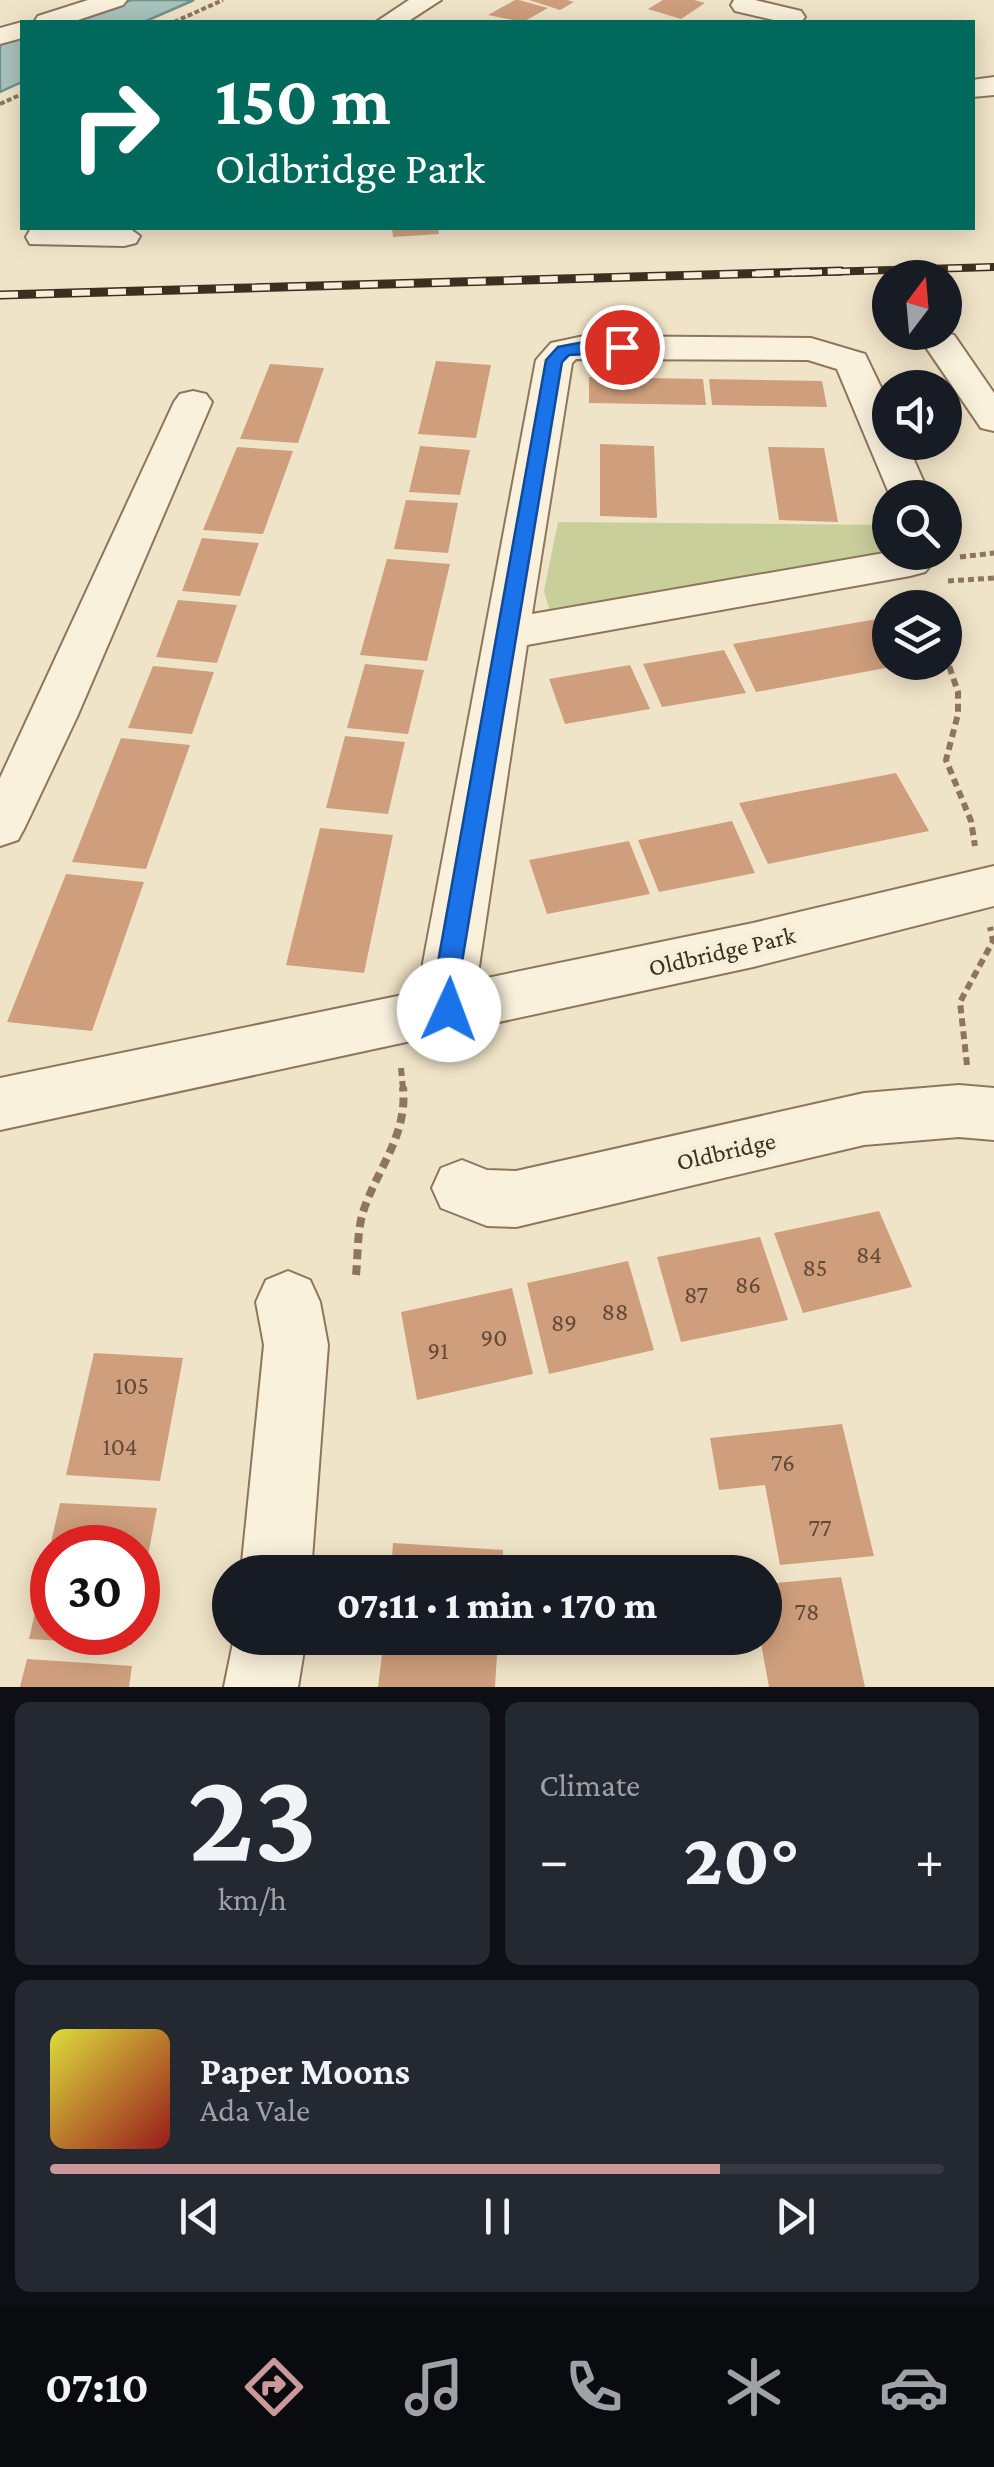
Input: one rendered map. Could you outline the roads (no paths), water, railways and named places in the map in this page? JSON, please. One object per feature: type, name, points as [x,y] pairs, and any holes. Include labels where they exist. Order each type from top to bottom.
[{"type":"street","points":[[53,20],[114,0]]},
{"type":"street","points":[[393,20],[428,0]]},
{"type":"street","points":[[720,20],[747,2],[788,20],[820,0]]},
{"type":"street","points":[[42,238],[103,234]]},
{"type":"street","points":[[449,1010],[450,962],[554,360],[564,351],[584,347],[811,349],[852,362],[903,480]]},
{"type":"street","points":[[945,350],[994,420]]},
{"type":"street","points":[[0,827],[62,699],[193,402]]},
{"type":"street","points":[[508,632],[872,569]]},
{"type":"street","name":"Oldbridge Park","points":[[0,1104],[753,945],[994,886]]},
{"type":"street","name":"Oldbridge","points":[[462,1188],[487,1198],[516,1199],[864,1120],[959,1110],[994,1114]]},
{"type":"street","points":[[277,1555],[296,1345],[288,1302]]},
{"type":"street","points":[[261,1687],[267,1655]]},
{"type":"water","points":[[131,0],[194,0],[149,20],[73,20]]},
{"type":"water","points":[[20,37],[20,83],[0,92],[0,43]]},
{"type":"railway","points":[[752,274],[994,267]]},
{"type":"railway","points":[[0,295],[841,271]]}]
